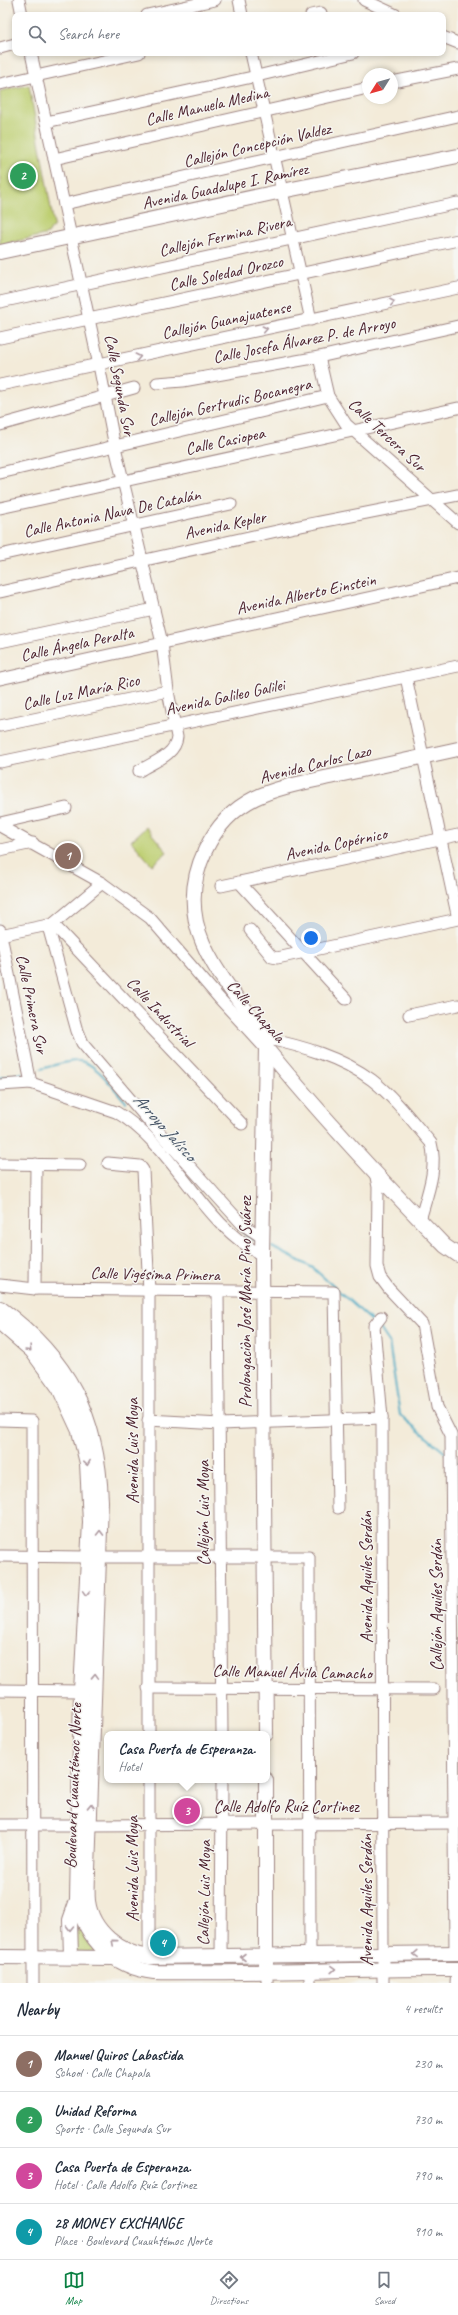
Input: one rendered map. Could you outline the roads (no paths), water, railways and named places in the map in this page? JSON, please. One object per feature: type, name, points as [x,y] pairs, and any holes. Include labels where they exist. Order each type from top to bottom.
[{"type":"main road","name":"Avenida Guadalupe I. Ramírez","points":[[0,252],[282,191],[458,156]]},
{"type":"main road","name":"Avenida Carlos Lazo","points":[[265,1043],[213,962],[196,923],[193,896],[196,872],[204,852],[226,820],[254,798],[286,787],[458,749]]},
{"type":"main road","name":"Calle Chapala","points":[[265,1043],[310,1100],[375,1172],[420,1220],[446,1246],[458,1255]]},
{"type":"main road","name":"Prolongaciòn José María Pino Suárez","points":[[265,1043],[262,1291],[266,1556],[266,1731]]},
{"type":"main road","name":"Boulevard Cuauhtémoc Norte","points":[[0,1308],[44,1347],[62,1369],[86,1416],[94,1438],[100,1476],[81,1691],[88,1901],[91,1913],[97,1924],[112,1941],[128,1952],[148,1957],[266,1977],[310,1970],[456,1953]]},
{"type":"main road","name":"Boulevard Cuauhtémoc Norte","points":[[0,1323],[32,1351],[59,1388],[79,1431],[89,1481],[93,1557],[85,1825],[77,1900],[86,1927],[102,1948],[113,1958],[138,1969],[154,1972],[222,1970],[266,1957],[310,1970]]},
{"type":"main road","points":[[266,1783],[266,1977]]},
{"type":"main road","points":[[71,1957],[70,1920],[77,1900]]},
{"type":"main road","points":[[0,1957],[113,1958]]},
{"type":"main road","name":"Boulevard Cuauhtémoc Norte","points":[[382,1961],[457,1969]]},
{"type":"street","points":[[19,0],[21,12]]},
{"type":"street","points":[[161,12],[215,0]]},
{"type":"street","points":[[239,0],[241,12]]},
{"type":"street","points":[[364,0],[390,12]]},
{"type":"street","points":[[446,37],[458,43]]},
{"type":"street","points":[[0,48],[12,45]]},
{"type":"street","name":"Calle Segunda Sur","points":[[32,56],[82,285],[115,447],[135,525],[162,643],[168,691],[177,737],[175,748],[139,771]]},
{"type":"street","points":[[0,84],[127,56]]},
{"type":"street","points":[[252,56],[276,158],[311,320]]},
{"type":"street","points":[[46,122],[257,76],[340,56]]},
{"type":"street","points":[[398,81],[458,69]]},
{"type":"street","name":"Calle Manuela Medina","points":[[54,159],[265,110],[362,89]]},
{"type":"street","name":"Callejón Concepción Valdez","points":[[64,204],[276,158],[458,116]]},
{"type":"street","name":"Callejón Fermina Rivera","points":[[0,302],[458,203]]},
{"type":"street","name":"Calle Soledad Orozco","points":[[0,338],[89,318],[301,275],[458,240]]},
{"type":"street","name":"Callejón Guanajuatense","points":[[0,385],[458,288]]},
{"type":"street","name":"Calle Josefa Álvarez P. de Arroyo","points":[[157,383],[183,381],[319,357],[458,326]]},
{"type":"street","name":"Calle Tercera Sur","points":[[319,357],[328,396],[336,412],[354,431],[458,523]]},
{"type":"street","points":[[0,425],[105,398],[134,388]]},
{"type":"street","name":"Callejón Gertrudis Bocanegra","points":[[0,473],[328,396]]},
{"type":"street","name":"Calle Casiopea","points":[[0,508],[458,408]]},
{"type":"street","name":"Avenida Kepler","points":[[0,592],[458,495]]},
{"type":"street","name":"Calle Antonia Nava De Catalán","points":[[0,555],[231,504]]},
{"type":"street","name":"Avenida Alberto Einstein","points":[[162,643],[458,578]]},
{"type":"street","points":[[0,642],[154,608]]},
{"type":"street","name":"Calle Ángela Peralta","points":[[0,678],[162,643]]},
{"type":"street","name":"Avenida Galileo Galilei","points":[[0,762],[458,666]]},
{"type":"street","points":[[250,930],[275,958],[458,919],[406,677]]},
{"type":"street","name":"Calle Luz María Rico","points":[[0,726],[168,691]]},
{"type":"street","points":[[0,825],[66,808]]},
{"type":"street","name":"Calle Chapala","points":[[0,825],[102,883],[150,918],[219,998],[265,1043]]},
{"type":"street","name":"Avenida Copérnico","points":[[221,886],[458,834]]},
{"type":"street","points":[[0,850],[33,843]]},
{"type":"street","points":[[240,882],[346,998]]},
{"type":"street","points":[[0,934],[51,925],[102,883]]},
{"type":"street","points":[[51,925],[77,1031],[82,1043],[148,1120],[242,1224],[263,1238]]},
{"type":"street","name":"Calle Industrial","points":[[51,925],[242,1124]]},
{"type":"street","name":"Calle Primera Sur","points":[[0,934],[31,1084]]},
{"type":"street","points":[[409,1015],[458,1005]]},
{"type":"street","points":[[265,1043],[303,1046],[343,1063],[373,1080],[431,1143],[434,1152],[433,1166],[420,1220]]},
{"type":"street","points":[[3,1080],[31,1084],[116,1112],[138,1128],[223,1227],[239,1242],[262,1255]]},
{"type":"street","name":"Avenida Luis Moya","points":[[108,1163],[142,1168],[149,1291],[149,1731]]},
{"type":"street","points":[[0,1164],[80,1165]]},
{"type":"street","points":[[35,1289],[36,1164]]},
{"type":"street","name":"Callejón Aquiles Serdán","points":[[375,1172],[378,1188],[377,1266],[380,1277],[422,1325],[438,1407],[451,1434],[455,1548],[456,1953]]},
{"type":"street","name":"Calle Vigésima Primera","points":[[0,1285],[35,1289],[334,1292],[335,1421]]},
{"type":"street","name":"Callejón Luis Moya","points":[[218,1292],[222,1731]]},
{"type":"street","name":"Avenida Aquiles Serdán","points":[[377,1322],[382,1418],[384,1690],[383,1983]]},
{"type":"street","points":[[148,1420],[220,1424],[264,1424],[382,1418]]},
{"type":"street","points":[[0,1420],[31,1420],[33,1983]]},
{"type":"street","points":[[335,1421],[338,1508]]},
{"type":"street","points":[[0,1556],[309,1557],[310,1970]]},
{"type":"street","name":"Calle Manuel Ávila Camacho","points":[[148,1688],[309,1687],[384,1690],[434,1689]]},
{"type":"street","points":[[0,1690],[81,1691]]},
{"type":"street","name":"Avenida Luis Moya","points":[[148,1957],[149,1783]]},
{"type":"street","name":"Callejón Luis Moya","points":[[222,1783],[222,1970]]},
{"type":"street","name":"Calle Adolfo Ruíz Cortinez","points":[[0,1824],[149,1825],[222,1823],[455,1823]]},
{"type":"street","points":[[456,1983],[457,1969]]},
{"type":"waterway","name":"Arroyo Jalisco","points":[[41,1069],[70,1061],[87,1063],[99,1072],[126,1102]]},
{"type":"waterway","name":"Arroyo Jalisco","points":[[0,1078],[22,1073]]},
{"type":"waterway","name":"Arroyo Jalisco","points":[[240,1229],[248,1237],[257,1241]]},
{"type":"waterway","name":"Arroyo Jalisco","points":[[272,1247],[313,1268],[373,1322]]},
{"type":"waterway","name":"Arroyo Jalisco","points":[[379,1327],[389,1342],[400,1415],[448,1455]]},
{"type":"place","name":"Unidad Reforma","points":[[23,176]]},
{"type":"place","name":"Manuel Quiros Labastida","points":[[68,856]]},
{"type":"place","name":"Casa Puerta de Esperanza.","points":[[187,1811]]},
{"type":"place","name":"28 MONEY EXCHANGE","points":[[163,1943]]}]
